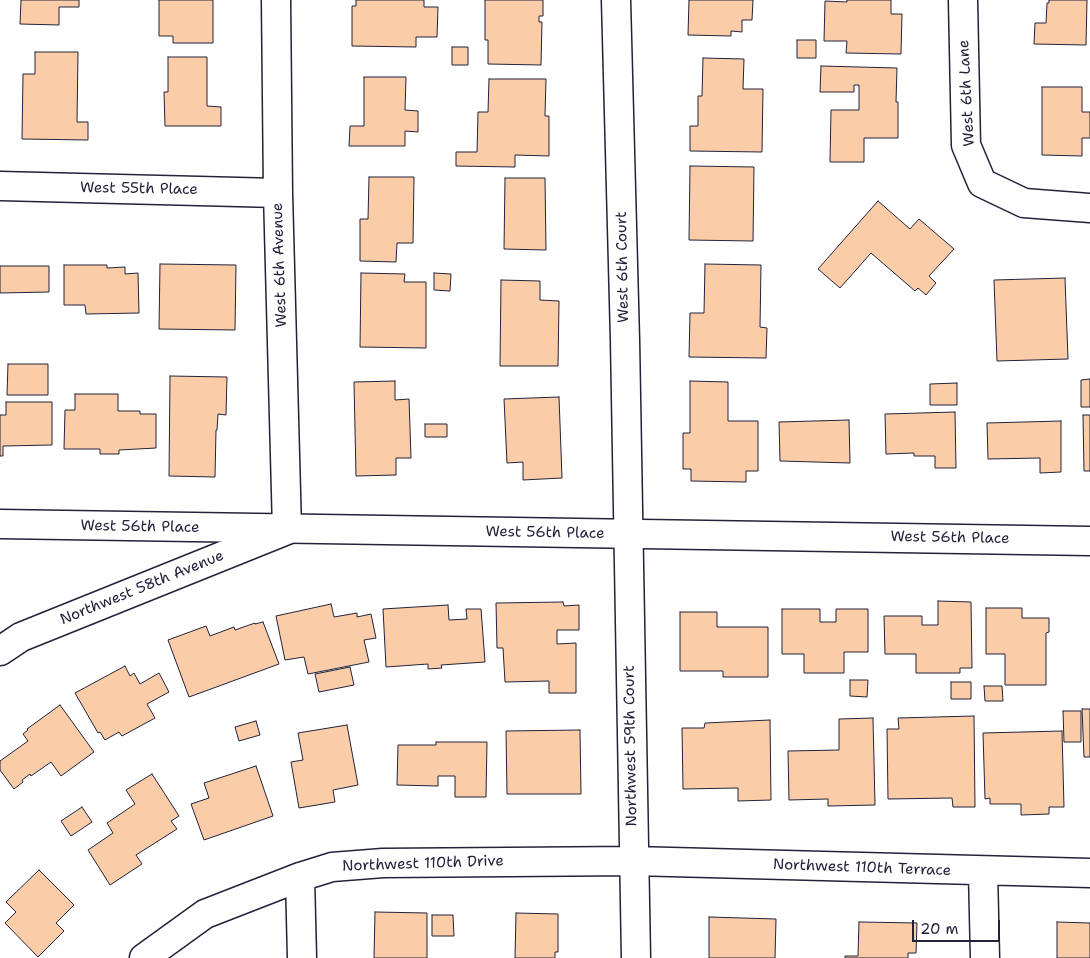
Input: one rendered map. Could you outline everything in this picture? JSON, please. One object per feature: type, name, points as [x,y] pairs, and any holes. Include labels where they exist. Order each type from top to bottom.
[{"type":"street","name":"West 6th Avenue","points":[[276,0],[278,192],[288,530]]},
{"type":"street","name":"West 6th Court","points":[[616,0],[628,534]]},
{"type":"street","name":"West 6th Lane","points":[[963,0],[966,145],[982,182],[1024,203],[1090,208]]},
{"type":"street","name":"West 55th Place","points":[[0,186],[278,192]]},
{"type":"street","name":"West 56th Place","points":[[0,524],[288,530],[1090,540]]},
{"type":"street","name":"Northwest 58th Avenue","points":[[0,651],[21,637],[288,530]]},
{"type":"street","name":"Northwest 59th Court","points":[[628,534],[636,958]]},
{"type":"street","name":"Northwest 110th Terrace","points":[[633,861],[1090,873]]},
{"type":"street","name":"Northwest 110th Drive","points":[[144,958],[205,914],[300,877],[332,867],[383,863],[633,861]]},
{"type":"street","points":[[983,871],[985,958]]},
{"type":"street","points":[[300,877],[302,958]]},
{"type":"building","points":[[21,0],[79,0],[79,7],[59,7],[59,25],[20,24]]},
{"type":"building","points":[[159,0],[213,0],[213,43],[173,43],[173,36],[159,36]]},
{"type":"building","points":[[356,0],[424,0],[424,7],[438,7],[437,37],[416,37],[416,47],[352,46],[352,6],[356,6]]},
{"type":"building","points":[[485,0],[543,0],[543,16],[539,16],[539,22],[542,22],[541,65],[488,64],[488,40],[485,40]]},
{"type":"building","points":[[689,0],[753,0],[752,20],[742,20],[742,32],[731,31],[731,36],[688,35]]},
{"type":"building","points":[[847,0],[891,0],[891,14],[902,14],[901,54],[846,53],[847,41],[824,41],[825,1],[847,2]]},
{"type":"building","points":[[1049,0],[1087,0],[1086,45],[1034,44],[1035,23],[1046,23],[1047,3],[1049,3]]},
{"type":"building","points":[[797,40],[816,40],[816,58],[797,58]]},
{"type":"building","points":[[452,47],[468,47],[468,65],[452,65]]},
{"type":"building","points":[[35,52],[78,52],[77,122],[88,122],[88,140],[22,139],[23,74],[35,74]]},
{"type":"building","points":[[168,57],[207,57],[207,106],[221,107],[221,126],[165,126],[164,92],[168,92]]},
{"type":"building","points":[[703,58],[744,59],[743,89],[763,89],[762,152],[690,151],[690,126],[698,126],[698,96],[702,96]]},
{"type":"building","points":[[821,66],[897,68],[898,138],[864,138],[864,162],[830,162],[831,110],[859,110],[859,85],[854,85],[854,92],[820,92]]},
{"type":"building","points":[[364,77],[406,77],[405,110],[418,111],[418,132],[405,131],[405,146],[349,146],[350,126],[364,126]]},
{"type":"building","points":[[489,79],[546,79],[545,116],[549,116],[549,156],[515,155],[515,167],[456,166],[456,152],[477,152],[478,112],[488,112]]},
{"type":"building","points":[[1042,87],[1082,87],[1082,112],[1090,112],[1090,138],[1082,138],[1082,156],[1042,155]]},
{"type":"building","points":[[690,166],[754,167],[753,241],[689,240]]},
{"type":"building","points":[[369,177],[414,177],[413,243],[397,243],[396,262],[360,261],[360,219],[368,219]]},
{"type":"building","points":[[505,178],[545,178],[546,250],[504,249]]},
{"type":"building","points":[[878,201],[910,229],[919,219],[954,249],[929,276],[936,283],[926,295],[918,288],[915,291],[871,253],[840,288],[818,269]]},
{"type":"building","points":[[160,264],[236,265],[235,330],[159,329]]},
{"type":"building","points":[[705,264],[761,265],[760,327],[767,328],[766,358],[689,357],[690,313],[704,313]]},
{"type":"building","points":[[64,265],[107,265],[107,268],[125,267],[125,274],[138,273],[139,313],[86,314],[85,305],[64,305]]},
{"type":"building","points":[[0,266],[49,266],[49,292],[0,293]]},
{"type":"building","points":[[361,273],[405,274],[404,282],[426,282],[426,348],[360,347]]},
{"type":"building","points":[[434,273],[451,274],[450,291],[434,290]]},
{"type":"building","points":[[1065,278],[1068,359],[997,361],[994,280]]},
{"type":"building","points":[[501,280],[540,281],[540,300],[559,301],[558,366],[500,366]]},
{"type":"building","points":[[8,364],[48,364],[48,395],[7,395]]},
{"type":"building","points":[[170,376],[227,377],[226,415],[218,414],[216,430],[215,477],[169,476]]},
{"type":"building","points":[[1090,379],[1090,407],[1081,407],[1081,380]]},
{"type":"building","points":[[395,381],[395,400],[409,399],[411,458],[396,458],[396,475],[356,476],[354,382]]},
{"type":"building","points":[[690,381],[728,382],[728,421],[758,421],[758,471],[746,471],[746,482],[691,481],[691,469],[683,469],[683,433],[690,433]]},
{"type":"building","points":[[957,383],[957,405],[930,405],[930,384]]},
{"type":"building","points":[[75,394],[118,394],[118,411],[140,411],[140,414],[156,414],[156,448],[119,450],[119,454],[100,454],[100,449],[64,449],[65,410],[75,410]]},
{"type":"building","points":[[559,397],[562,478],[523,480],[523,462],[507,463],[504,399]]},
{"type":"building","points":[[6,402],[52,402],[52,445],[3,446],[3,456],[0,456],[0,415],[6,415]]},
{"type":"building","points":[[955,412],[956,468],[935,468],[935,456],[914,456],[914,453],[886,454],[885,414]]},
{"type":"building","points":[[1083,415],[1090,415],[1090,471],[1084,471]]},
{"type":"building","points":[[849,420],[850,463],[780,461],[779,422]]},
{"type":"building","points":[[1061,421],[1061,472],[1040,473],[1040,458],[988,459],[987,423]]},
{"type":"building","points":[[425,424],[447,424],[447,437],[425,437]]},
{"type":"building","points":[[938,601],[971,602],[972,668],[960,668],[960,673],[916,673],[916,654],[885,654],[884,616],[922,616],[922,625],[938,625]]},
{"type":"building","points":[[563,602],[564,606],[579,605],[579,630],[557,630],[557,644],[576,643],[576,693],[549,693],[549,681],[505,682],[503,648],[497,648],[496,603]]},
{"type":"building","points":[[331,604],[334,617],[357,613],[357,617],[371,614],[376,638],[364,640],[369,662],[308,674],[304,657],[285,660],[276,616]]},
{"type":"building","points":[[448,605],[449,620],[467,619],[466,609],[481,609],[485,662],[441,665],[442,668],[428,669],[428,664],[386,667],[383,609]]},
{"type":"building","points":[[986,608],[1022,608],[1022,618],[1049,618],[1049,632],[1046,633],[1046,685],[1005,685],[1005,654],[986,654]]},
{"type":"building","points":[[782,609],[820,609],[820,622],[836,622],[836,609],[868,609],[868,652],[844,652],[844,673],[804,673],[804,654],[782,654]]},
{"type":"building","points":[[680,612],[717,612],[717,627],[768,627],[768,677],[723,677],[723,671],[680,671]]},
{"type":"building","points":[[263,622],[279,664],[189,697],[168,640],[206,626],[210,636],[234,627],[235,630]]},
{"type":"building","points":[[125,666],[130,676],[134,673],[140,684],[159,673],[169,692],[147,704],[155,718],[122,736],[119,732],[105,740],[100,732],[98,733],[75,693]]},
{"type":"building","points":[[350,667],[354,685],[319,692],[315,674]]},
{"type":"building","points":[[850,680],[868,680],[867,697],[850,696]]},
{"type":"building","points":[[951,682],[971,682],[971,699],[951,699]]},
{"type":"building","points":[[984,686],[1002,686],[1003,701],[985,701]]},
{"type":"building","points":[[60,705],[94,752],[61,776],[51,762],[31,776],[30,774],[14,789],[0,770],[0,761],[28,741],[23,734],[27,729]]},
{"type":"building","points":[[1082,709],[1090,709],[1090,757],[1084,757]]},
{"type":"building","points":[[1063,711],[1081,711],[1081,742],[1064,742]]},
{"type":"building","points":[[974,716],[975,807],[953,807],[952,798],[888,799],[887,729],[899,729],[898,718]]},
{"type":"building","points":[[873,718],[875,805],[828,806],[828,799],[789,800],[788,751],[839,750],[839,719]]},
{"type":"building","points":[[770,720],[771,800],[738,801],[738,788],[683,789],[682,728],[704,728],[705,723]]},
{"type":"building","points":[[256,721],[260,735],[239,741],[235,727]]},
{"type":"building","points":[[347,725],[358,785],[333,790],[335,802],[299,808],[291,762],[303,760],[298,733]]},
{"type":"building","points":[[580,730],[581,794],[507,794],[506,731]]},
{"type":"building","points":[[1062,731],[1064,807],[1049,807],[1049,814],[1021,815],[1021,804],[990,804],[990,798],[985,799],[983,733]]},
{"type":"building","points":[[436,742],[487,742],[486,797],[455,797],[455,776],[438,776],[438,786],[397,785],[398,745],[436,745]]},
{"type":"building","points":[[256,766],[273,816],[204,840],[191,804],[209,798],[204,783]]},
{"type":"building","points":[[152,774],[179,816],[171,821],[177,829],[136,855],[142,864],[110,885],[88,850],[113,833],[107,823],[135,804],[126,790]]},
{"type":"building","points":[[82,807],[92,822],[71,836],[61,821]]},
{"type":"building","points":[[39,870],[74,905],[56,923],[64,931],[38,957],[5,923],[16,912],[6,902]]},
{"type":"building","points":[[375,912],[427,913],[427,958],[374,958]]},
{"type":"building","points":[[516,913],[558,914],[558,952],[555,952],[555,958],[515,958]]},
{"type":"building","points":[[432,915],[453,915],[454,936],[432,936]]},
{"type":"building","points":[[709,917],[776,919],[775,958],[709,958]]},
{"type":"building","points":[[859,922],[917,923],[916,953],[908,953],[908,958],[845,958],[845,956],[858,956]]},
{"type":"building","points":[[1057,922],[1090,923],[1090,958],[1057,958]]}]
